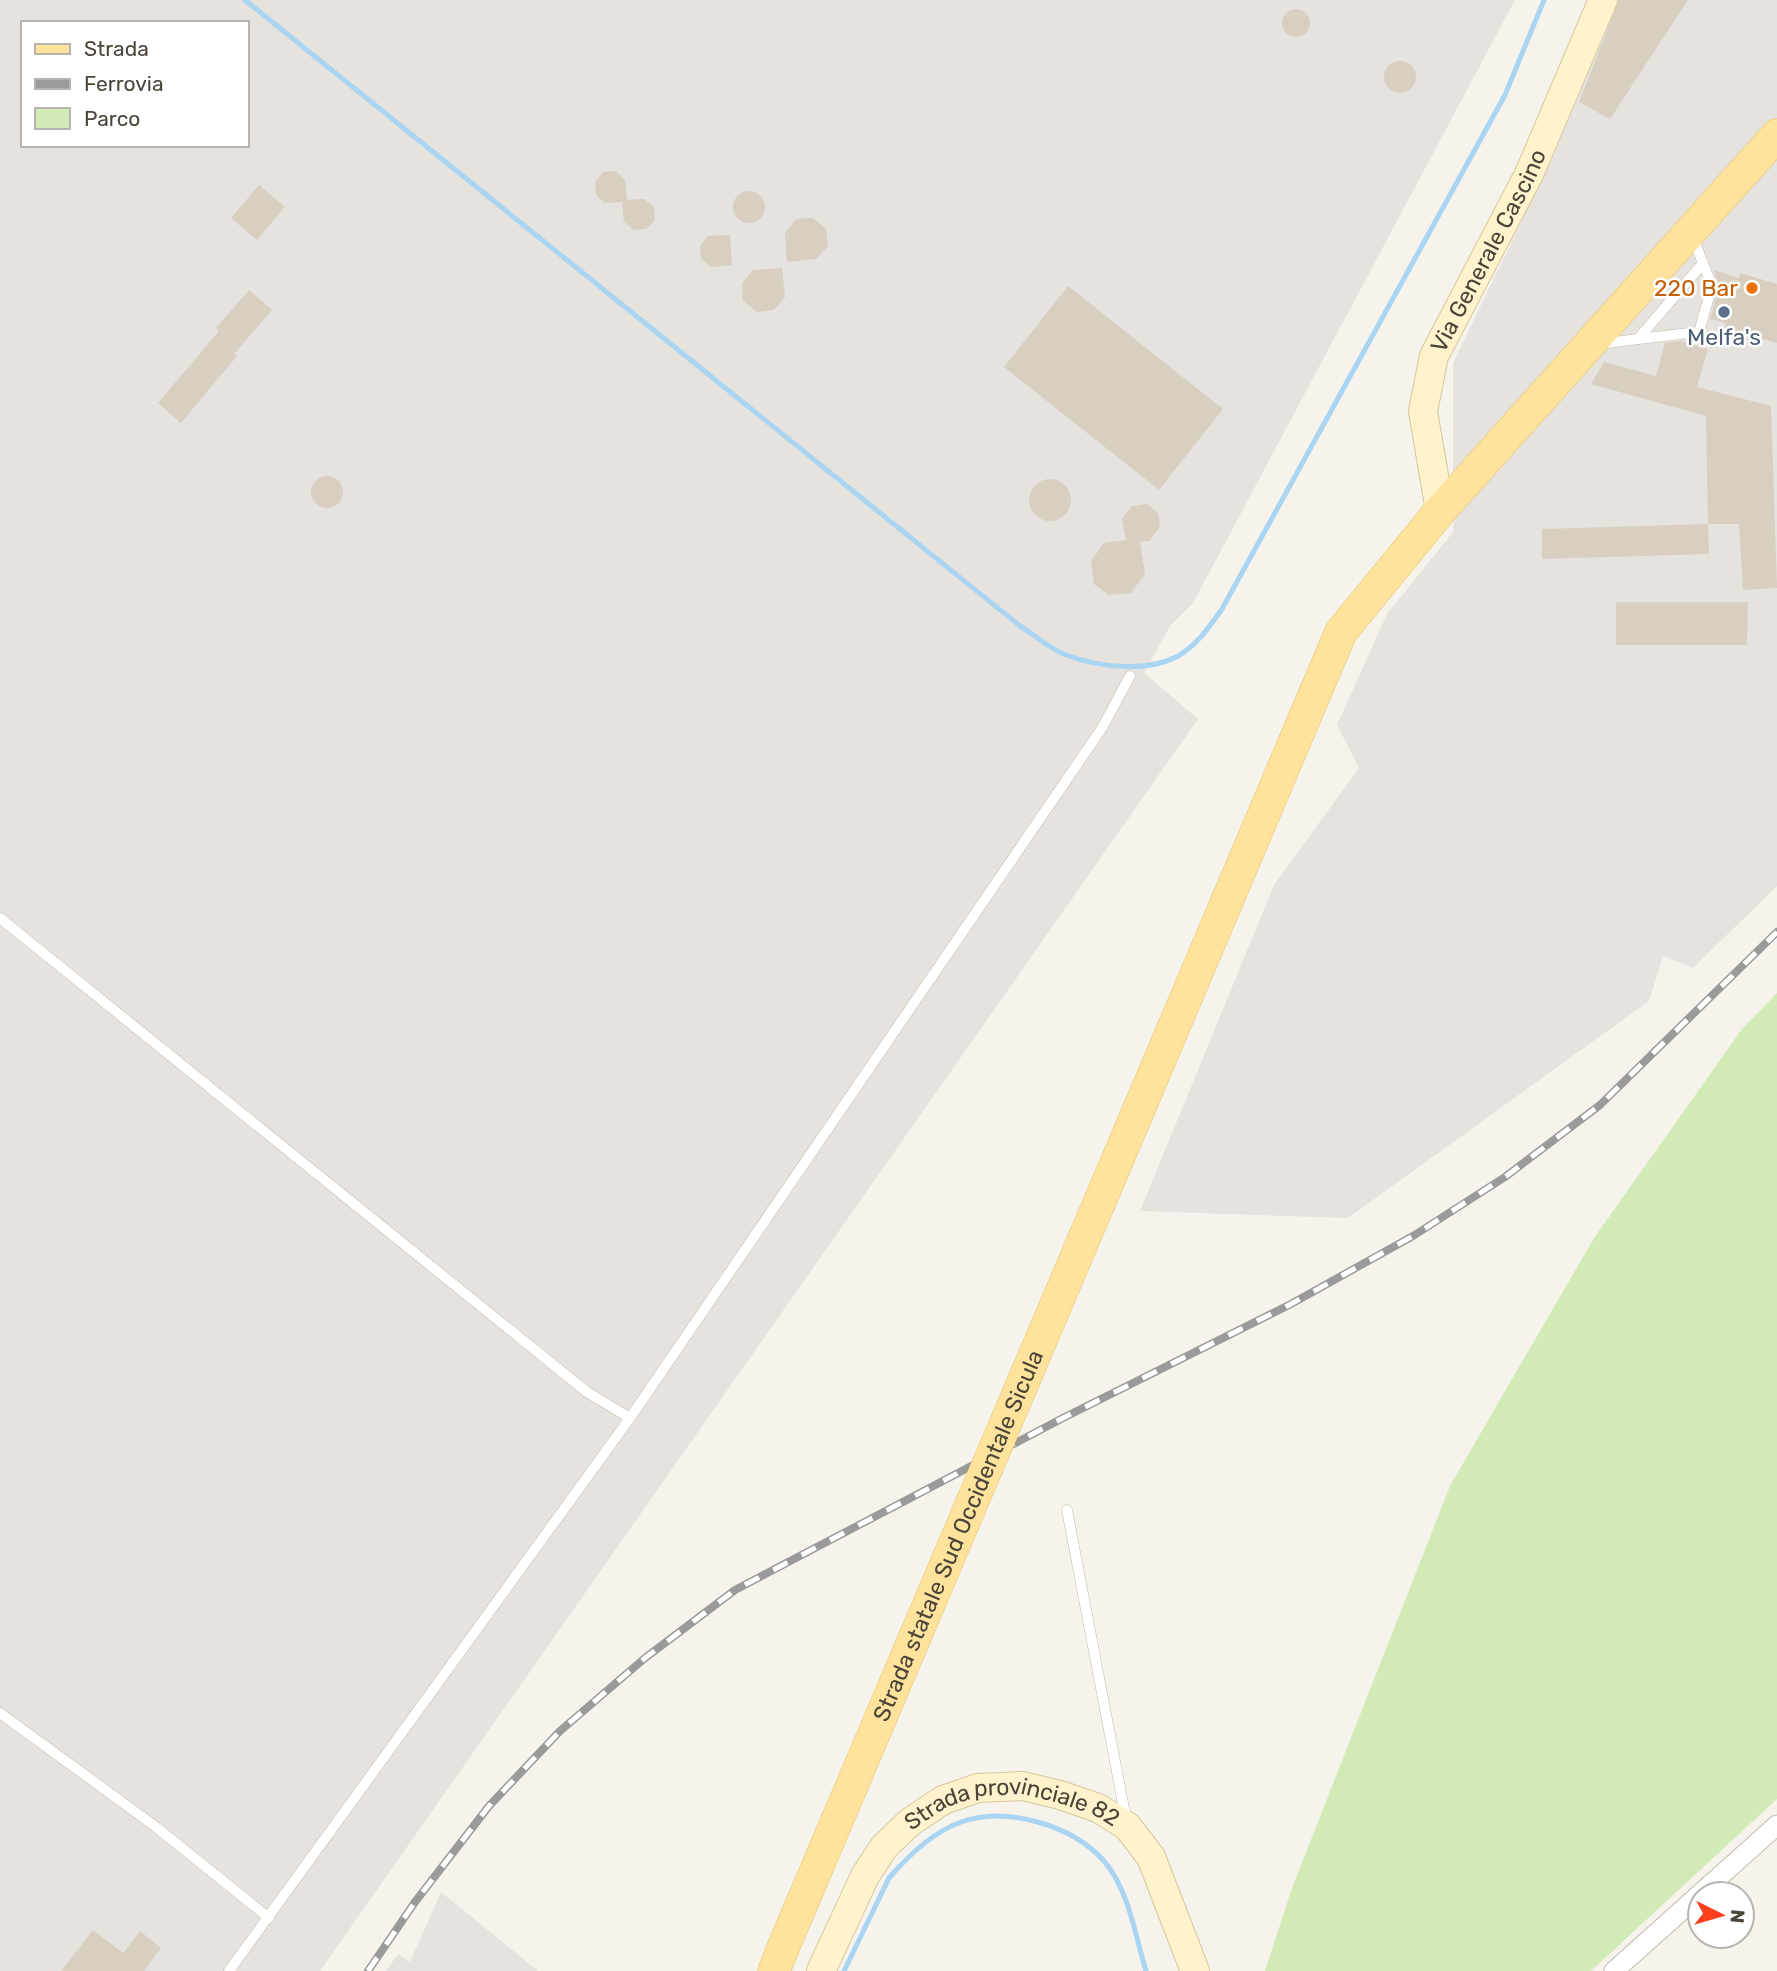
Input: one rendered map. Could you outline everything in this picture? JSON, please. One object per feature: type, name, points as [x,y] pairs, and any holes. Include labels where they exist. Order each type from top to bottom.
[{"type":"main road","name":"Strada statale Sud Occidentale Sicula","points":[[778,1959],[1341,632],[1440,511],[1777,135]]},
{"type":"street","name":"Via Generale Cascino","points":[[1440,511],[1423,411],[1434,356],[1529,174],[1603,0]]},
{"type":"street","name":"Strada provinciale 82","points":[[821,1971],[865,1876],[884,1847],[910,1822],[943,1800],[978,1788],[1023,1786],[1098,1808],[1127,1826],[1151,1857],[1195,1971]]},
{"type":"street","points":[[1716,1880],[1777,1825]]},
{"type":"street","points":[[1614,1971],[1686,1907]]},
{"type":"lane","points":[[1586,346],[1699,332],[1712,286],[1691,231]]},
{"type":"lane","points":[[1638,339],[1703,263]]},
{"type":"lane","points":[[229,1971],[630,1418],[1102,728],[1130,676]]},
{"type":"lane","points":[[0,918],[587,1392],[630,1418]]},
{"type":"lane","points":[[1067,1510],[1127,1826]]},
{"type":"lane","points":[[0,1713],[156,1827],[269,1918]]},
{"type":"shaded area","points":[[0,0],[1515,0],[1193,603],[1170,626],[1144,673],[1198,719],[320,1971],[0,1971]]},
{"type":"shaded area","points":[[1618,0],[1777,0],[1777,886],[1693,968],[1663,956],[1649,1001],[1348,1218],[1140,1211],[1274,885],[1359,768],[1337,725],[1387,614],[1453,532],[1453,363],[1554,154]]},
{"type":"shaded area","points":[[441,1892],[538,1971],[386,1971],[398,1954],[410,1962]]},
{"type":"green space","points":[[1777,993],[1777,1799],[1689,1880],[1686,1880],[1686,1883],[1591,1971],[1265,1971],[1292,1888],[1450,1486],[1594,1238],[1742,1029]]},
{"type":"building","points":[[1619,0],[1688,0],[1610,119],[1579,102]]},
{"type":"building","points":[[1296,9],[1306,13],[1310,23],[1306,33],[1296,37],[1286,33],[1282,23],[1286,13]]},
{"type":"building","points":[[1400,61],[1411,66],[1416,77],[1411,88],[1400,93],[1389,88],[1384,77],[1389,66]]},
{"type":"building","points":[[616,171],[625,180],[627,200],[644,199],[654,207],[655,220],[646,229],[634,230],[624,222],[622,202],[605,203],[596,195],[595,182],[603,172]]},
{"type":"building","points":[[259,185],[285,207],[257,240],[231,218]]},
{"type":"building","points":[[749,191],[760,196],[765,207],[760,218],[749,223],[738,218],[733,207],[738,196]]},
{"type":"building","points":[[813,218],[826,229],[828,246],[816,259],[787,262],[785,233],[796,219]]},
{"type":"building","points":[[730,235],[732,265],[711,267],[701,259],[700,246],[708,236]]},
{"type":"building","points":[[782,268],[785,297],[774,310],[757,312],[743,301],[742,283],[753,270]]},
{"type":"building","points":[[1714,270],[1739,278],[1740,273],[1777,284],[1777,343],[1724,328],[1726,323],[1710,319],[1719,287]]},
{"type":"building","points":[[1068,286],[1223,409],[1159,490],[1004,367]]},
{"type":"building","points":[[249,290],[272,310],[181,423],[158,403],[219,331],[216,328]]},
{"type":"building","points":[[1681,341],[1708,349],[1697,387],[1771,406],[1777,588],[1743,590],[1739,524],[1708,524],[1706,416],[1591,384],[1604,362],[1656,376],[1665,343]]},
{"type":"building","points":[[327,476],[338,481],[343,492],[338,503],[327,508],[316,503],[311,492],[316,481]]},
{"type":"building","points":[[1050,479],[1065,485],[1071,500],[1065,515],[1050,521],[1035,515],[1029,500],[1035,485]]},
{"type":"building","points":[[1147,504],[1158,513],[1160,527],[1149,541],[1140,541],[1145,574],[1131,593],[1109,595],[1094,584],[1091,561],[1104,543],[1126,540],[1122,519],[1132,506]]},
{"type":"building","points":[[1708,524],[1709,554],[1542,559],[1542,529]]},
{"type":"building","points":[[1616,602],[1748,602],[1747,645],[1616,645]]},
{"type":"building","points":[[93,1930],[123,1953],[140,1931],[161,1948],[144,1971],[61,1971]]},
{"type":"waterway","points":[[245,0],[1020,626],[1066,655],[1093,663],[1122,666],[1152,665],[1178,656],[1197,641],[1222,609],[1505,95],[1544,0]]},
{"type":"waterway","points":[[844,1971],[889,1878],[904,1861],[931,1838],[951,1826],[998,1816],[1038,1822],[1057,1829],[1075,1837],[1104,1861],[1120,1885],[1146,1971]]},
{"type":"railway","points":[[368,1971],[415,1902],[489,1806],[560,1731],[645,1658],[735,1590],[1063,1418],[1291,1304],[1413,1236],[1505,1177],[1600,1105],[1777,932]]},
{"type":"place","name":"220 Bar","points":[[1752,288]]},
{"type":"place","name":"Melfa's","points":[[1724,312]]}]
